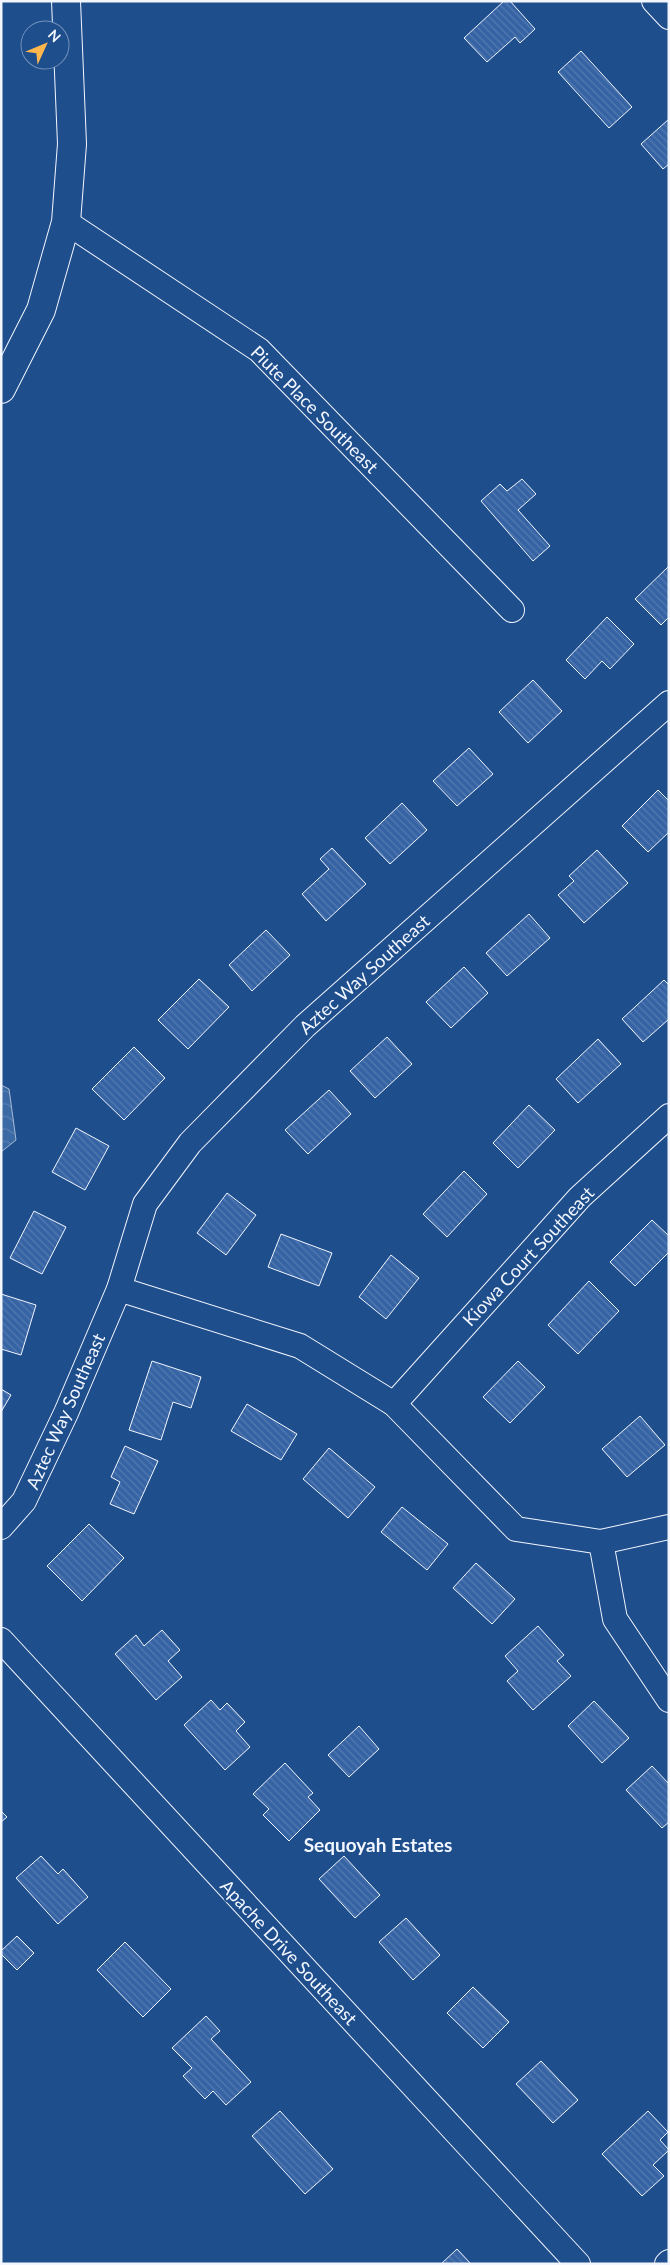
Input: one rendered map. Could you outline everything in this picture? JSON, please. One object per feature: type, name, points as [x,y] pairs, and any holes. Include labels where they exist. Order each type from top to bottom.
[{"type":"street","points":[[1,389],[42,310],[66,222],[72,144],[66,1]]},
{"type":"street","points":[[654,1],[669,17]]},
{"type":"street","name":"Piute Place Southeast","points":[[66,222],[259,350],[512,610]]},
{"type":"street","name":"Aztec Way Southeast","points":[[1,1527],[24,1501],[66,1413],[118,1289],[145,1204],[190,1143],[305,1026],[669,703]]},
{"type":"street","name":"Kiowa Court Southeast","points":[[394,1404],[580,1196],[669,1116]]},
{"type":"street","points":[[118,1289],[300,1346],[394,1404],[516,1529],[601,1542],[669,1527]]},
{"type":"street","points":[[601,1542],[616,1619],[669,1700]]},
{"type":"street","name":"Apache Drive Southeast","points":[[1,1640],[578,2264]]},
{"type":"water","points":[[1,1085],[9,1089],[16,1140],[1,1152]]},
{"type":"building","points":[[504,1],[510,1],[535,29],[520,43],[515,37],[487,62],[464,38]]},
{"type":"building","points":[[581,51],[632,107],[609,128],[558,72]]},
{"type":"building","points":[[669,119],[669,164],[663,169],[641,144]]},
{"type":"building","points":[[522,479],[536,494],[518,510],[550,546],[533,561],[481,501],[500,484],[507,491]]},
{"type":"building","points":[[669,566],[669,617],[661,625],[635,599]]},
{"type":"building","points":[[607,617],[634,644],[610,669],[602,661],[585,679],[566,660]]},
{"type":"building","points":[[533,680],[562,711],[528,743],[499,712]]},
{"type":"building","points":[[469,748],[493,774],[457,806],[433,781]]},
{"type":"building","points":[[658,790],[669,801],[669,832],[648,852],[622,826]]},
{"type":"building","points":[[402,803],[427,830],[390,864],[365,838]]},
{"type":"building","points":[[332,848],[366,884],[326,921],[302,894],[329,869],[320,859]]},
{"type":"building","points":[[597,850],[628,883],[584,923],[558,895],[574,881],[569,876]]},
{"type":"building","points":[[529,914],[550,938],[507,976],[486,953]]},
{"type":"building","points":[[266,930],[290,955],[252,991],[229,965]]},
{"type":"building","points":[[464,967],[488,993],[451,1028],[426,1002]]},
{"type":"building","points":[[199,979],[229,1007],[188,1049],[158,1020]]},
{"type":"building","points":[[664,980],[669,985],[669,1019],[643,1042],[622,1019]]},
{"type":"building","points":[[387,1037],[412,1064],[375,1098],[350,1071]]},
{"type":"building","points":[[598,1039],[621,1064],[578,1103],[556,1079]]},
{"type":"building","points":[[134,1047],[165,1078],[124,1120],[92,1089]]},
{"type":"building","points":[[329,1090],[351,1114],[308,1154],[285,1130]]},
{"type":"building","points":[[529,1105],[555,1130],[518,1168],[493,1143]]},
{"type":"building","points":[[76,1128],[109,1146],[85,1190],[52,1172]]},
{"type":"building","points":[[464,1171],[487,1194],[447,1237],[423,1214]]},
{"type":"building","points":[[227,1193],[256,1215],[226,1255],[197,1233]]},
{"type":"building","points":[[34,1211],[66,1227],[42,1274],[10,1258]]},
{"type":"building","points":[[652,1220],[669,1236],[669,1252],[635,1286],[610,1262]]},
{"type":"building","points":[[281,1234],[332,1253],[319,1286],[268,1267]]},
{"type":"building","points":[[391,1255],[419,1278],[386,1319],[359,1297]]},
{"type":"building","points":[[589,1281],[619,1311],[578,1354],[548,1325]]},
{"type":"building","points":[[1,1294],[36,1305],[21,1355],[1,1349]]},
{"type":"building","points":[[152,1361],[201,1377],[191,1408],[173,1402],[161,1440],[129,1430]]},
{"type":"building","points":[[518,1361],[545,1387],[510,1423],[483,1397]]},
{"type":"building","points":[[1,1389],[11,1395],[1,1412]]},
{"type":"building","points":[[247,1404],[297,1434],[281,1460],[231,1431]]},
{"type":"building","points":[[640,1416],[665,1445],[627,1477],[602,1449]]},
{"type":"building","points":[[125,1446],[158,1461],[134,1514],[110,1504],[120,1482],[111,1477]]},
{"type":"building","points":[[329,1448],[375,1487],[348,1518],[303,1479]]},
{"type":"building","points":[[402,1507],[448,1544],[427,1570],[381,1532]]},
{"type":"building","points":[[89,1524],[124,1558],[82,1601],[47,1566]]},
{"type":"building","points":[[476,1563],[515,1599],[492,1624],[453,1588]]},
{"type":"building","points":[[538,1626],[564,1655],[557,1661],[571,1676],[533,1710],[507,1681],[518,1671],[505,1656]]},
{"type":"building","points":[[162,1630],[180,1650],[168,1661],[182,1677],[156,1700],[115,1654],[136,1635],[144,1646]]},
{"type":"building","points":[[211,1700],[220,1710],[227,1703],[245,1722],[236,1731],[250,1747],[225,1770],[184,1725]]},
{"type":"building","points":[[594,1701],[629,1738],[602,1763],[568,1726]]},
{"type":"building","points":[[359,1726],[379,1749],[349,1777],[328,1755]]},
{"type":"building","points":[[285,1763],[313,1793],[308,1797],[320,1810],[289,1841],[263,1815],[269,1809],[253,1794]]},
{"type":"building","points":[[652,1766],[669,1784],[669,1822],[662,1828],[626,1790]]},
{"type":"building","points":[[1,1811],[7,1817],[1,1822]]},
{"type":"building","points":[[41,1856],[58,1874],[63,1869],[88,1897],[58,1924],[16,1878]]},
{"type":"building","points":[[344,1856],[380,1895],[355,1918],[319,1879]]},
{"type":"building","points":[[406,1918],[440,1955],[413,1980],[379,1942]]},
{"type":"building","points":[[17,1936],[34,1953],[17,1970],[1,1954],[1,1951]]},
{"type":"building","points":[[125,1942],[171,1989],[143,2017],[97,1970]]},
{"type":"building","points":[[473,1987],[509,2022],[483,2048],[447,2013]]},
{"type":"building","points":[[206,2016],[220,2031],[211,2039],[251,2082],[226,2105],[213,2091],[205,2099],[183,2076],[192,2068],[172,2048]]},
{"type":"building","points":[[541,2061],[578,2100],[553,2123],[516,2084]]},
{"type":"building","points":[[280,2111],[333,2169],[305,2194],[252,2136]]},
{"type":"building","points":[[648,2111],[668,2132],[660,2140],[669,2150],[653,2165],[664,2176],[642,2196],[602,2154]]},
{"type":"building","points":[[457,2249],[471,2264],[441,2264]]},
{"type":"district","name":"Sequoyah Estates","points":[[378,1844]]}]
